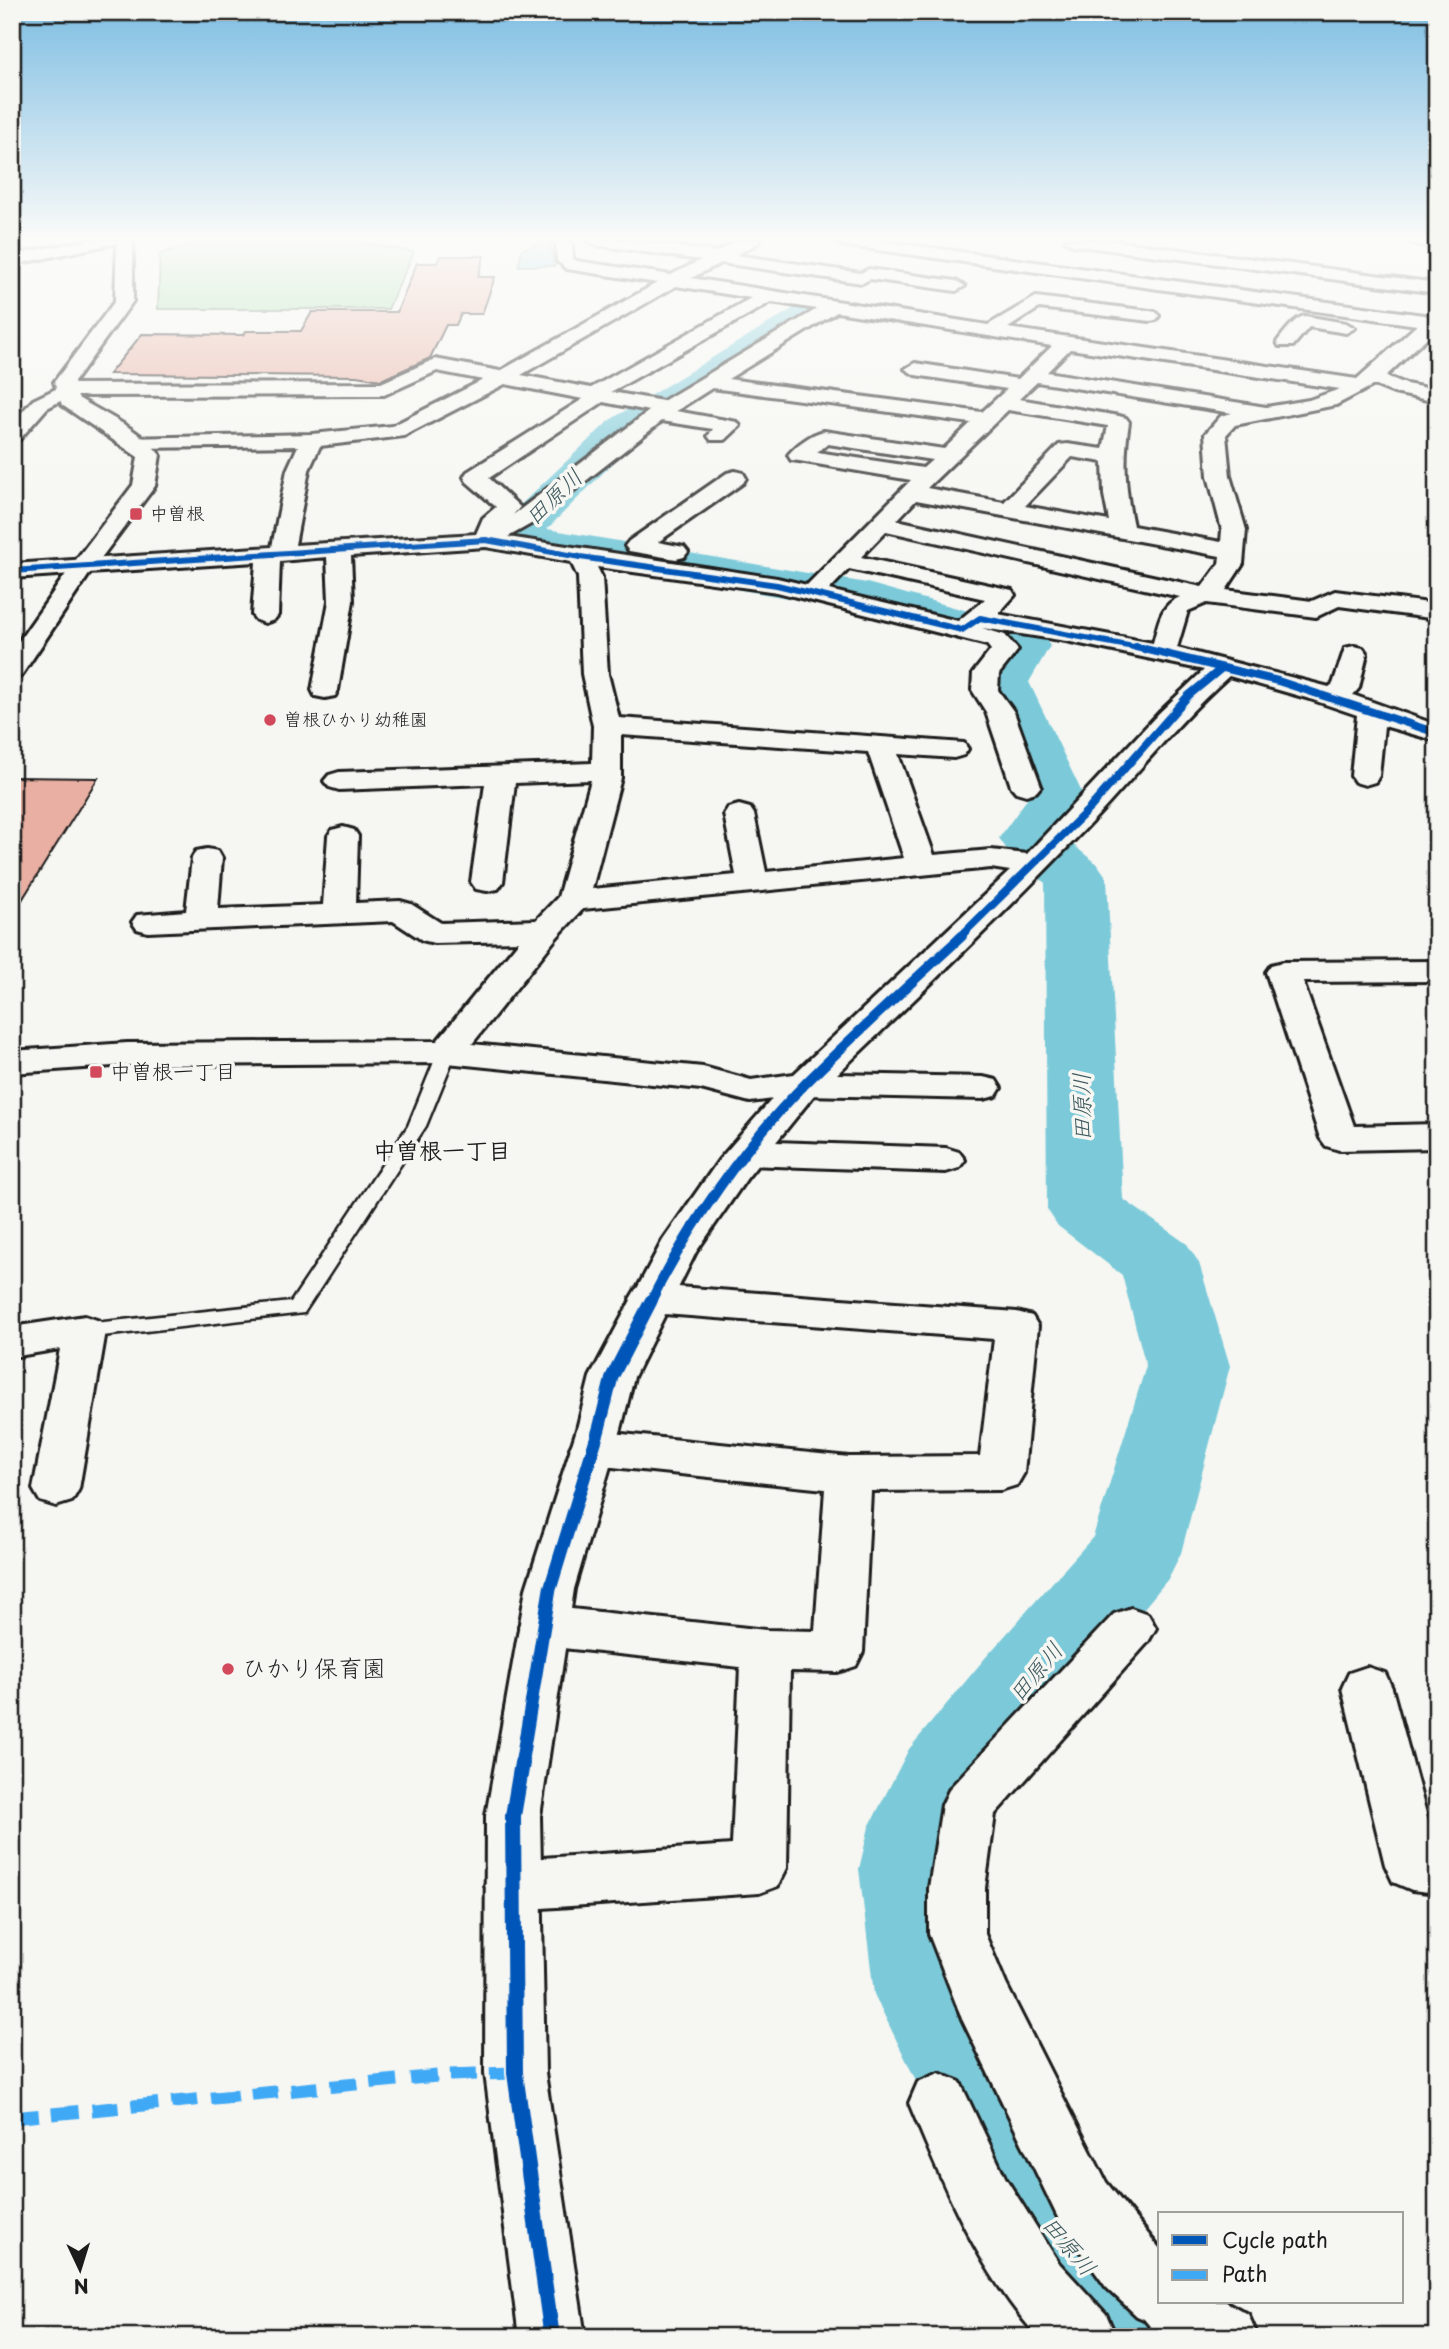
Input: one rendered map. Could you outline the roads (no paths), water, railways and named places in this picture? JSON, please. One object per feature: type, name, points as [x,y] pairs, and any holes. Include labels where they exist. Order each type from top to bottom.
[{"type":"street","points":[[12,670],[83,566],[144,486],[149,455],[134,442],[69,401],[64,382],[88,350]]},
{"type":"street","points":[[134,442],[312,440],[397,432],[552,350]]},
{"type":"street","points":[[486,540],[491,523],[509,507],[475,477],[595,400],[598,394],[658,356],[673,350]]},
{"type":"street","points":[[697,350],[748,358]]},
{"type":"street","points":[[486,540],[523,519],[662,411],[760,350]]},
{"type":"street","points":[[828,577],[911,492],[1059,350]]},
{"type":"street","points":[[1120,350],[1366,382],[1437,396]]},
{"type":"street","points":[[1163,653],[1177,607],[1213,591],[1231,564],[1234,530],[1219,477],[1215,434],[1228,420],[1297,408],[1341,396],[1366,382],[1398,350]]},
{"type":"street","points":[[12,436],[40,404],[66,390],[384,389],[435,365],[598,394],[730,426],[718,436]]},
{"type":"street","points":[[915,369],[1026,380],[1263,412]]},
{"type":"street","points":[[708,382],[987,419]]},
{"type":"street","points":[[195,441],[220,390]]},
{"type":"street","points":[[1004,404],[1119,422],[1114,457],[1115,495],[1123,531]]},
{"type":"street","points":[[929,476],[799,455],[824,437],[949,456]]},
{"type":"street","points":[[265,615],[275,554],[298,470],[312,440]]},
{"type":"street","points":[[1009,510],[1067,450],[1114,457]]},
{"type":"street","points":[[629,554],[735,478]]},
{"type":"street","points":[[911,492],[1233,551]]},
{"type":"street","points":[[880,523],[1206,595],[1316,609],[1335,598],[1437,612]]},
{"type":"street","points":[[12,572],[486,540],[580,557],[629,554],[1003,595],[971,624]]},
{"type":"street","points":[[325,690],[341,600],[339,550]]},
{"type":"street","points":[[447,1052],[545,930],[573,900],[607,771],[607,726],[595,674],[590,577],[580,557]]},
{"type":"street","points":[[828,577],[971,624],[1163,653],[1332,697],[1404,726],[1437,733]]},
{"type":"street","points":[[971,624],[996,640],[1005,650],[986,673],[985,690],[1000,712],[1026,786]]},
{"type":"street","points":[[1332,697],[1346,688],[1354,654]]},
{"type":"street","points":[[552,2337],[514,2073],[513,1816],[550,1589],[612,1377],[677,1249],[747,1153],[805,1084],[1034,864],[1090,808],[1188,696],[1222,668]]},
{"type":"street","points":[[1365,776],[1371,713]]},
{"type":"street","points":[[607,726],[954,749]]},
{"type":"street","points":[[880,744],[922,866]]},
{"type":"street","points":[[339,781],[607,771]]},
{"type":"street","points":[[486,882],[500,775]]},
{"type":"street","points":[[739,814],[753,883]]},
{"type":"street","points":[[339,914],[342,836]]},
{"type":"street","points":[[201,920],[207,858]]},
{"type":"street","points":[[573,900],[991,859],[1034,864]]},
{"type":"street","points":[[148,922],[400,911],[434,933],[545,930]]},
{"type":"street","points":[[1437,971],[1283,972],[1339,1138],[1437,1136]]},
{"type":"street","points":[[12,1062],[127,1054],[447,1052],[703,1078],[750,1091],[805,1084],[983,1088]]},
{"type":"street","points":[[747,1153],[946,1160]]},
{"type":"street","points":[[593,1448],[849,1474],[1001,1473],[1017,1326],[651,1299]]},
{"type":"street","points":[[12,1342],[85,1331],[56,1489]]},
{"type":"street","points":[[544,1626],[766,1650],[838,1652],[849,1474]]},
{"type":"street","points":[[1131,1628],[969,1805],[957,1888],[957,1934],[983,1999],[1084,2204],[1129,2264],[1158,2291]]},
{"type":"street","points":[[513,1885],[759,1868],[766,1650]]},
{"type":"street","points":[[1367,1688],[1412,1865],[1437,1868]]},
{"type":"street","points":[[939,2103],[983,2199],[1035,2286],[1083,2337]]},
{"type":"street","points":[[1172,2304],[1184,2315],[1225,2337]]},
{"type":"lane","points":[[85,1331],[297,1308],[418,1126],[447,1052]]},
{"type":"waterway","name":"田原川","points":[[751,350],[624,429],[513,537],[797,583],[867,597],[974,629],[1011,636],[1025,646],[1003,682],[1056,799],[1029,838],[1076,878],[1085,1209],[1159,1263],[1188,1366],[1135,1553],[1021,1686],[946,1781],[922,1827],[913,1869],[931,1994],[999,2123],[1040,2211],[1144,2337]]},
{"type":"place","name":"中曽根","points":[[136,514]]},
{"type":"place","name":"曽根ひかり幼稚園","points":[[270,720]]},
{"type":"place","name":"中曽根一丁目","points":[[96,1072]]},
{"type":"place","name":"ひかり保育園","points":[[228,1669]]},
{"type":"district","name":"中曽根一丁目","points":[[442,1151]]}]
